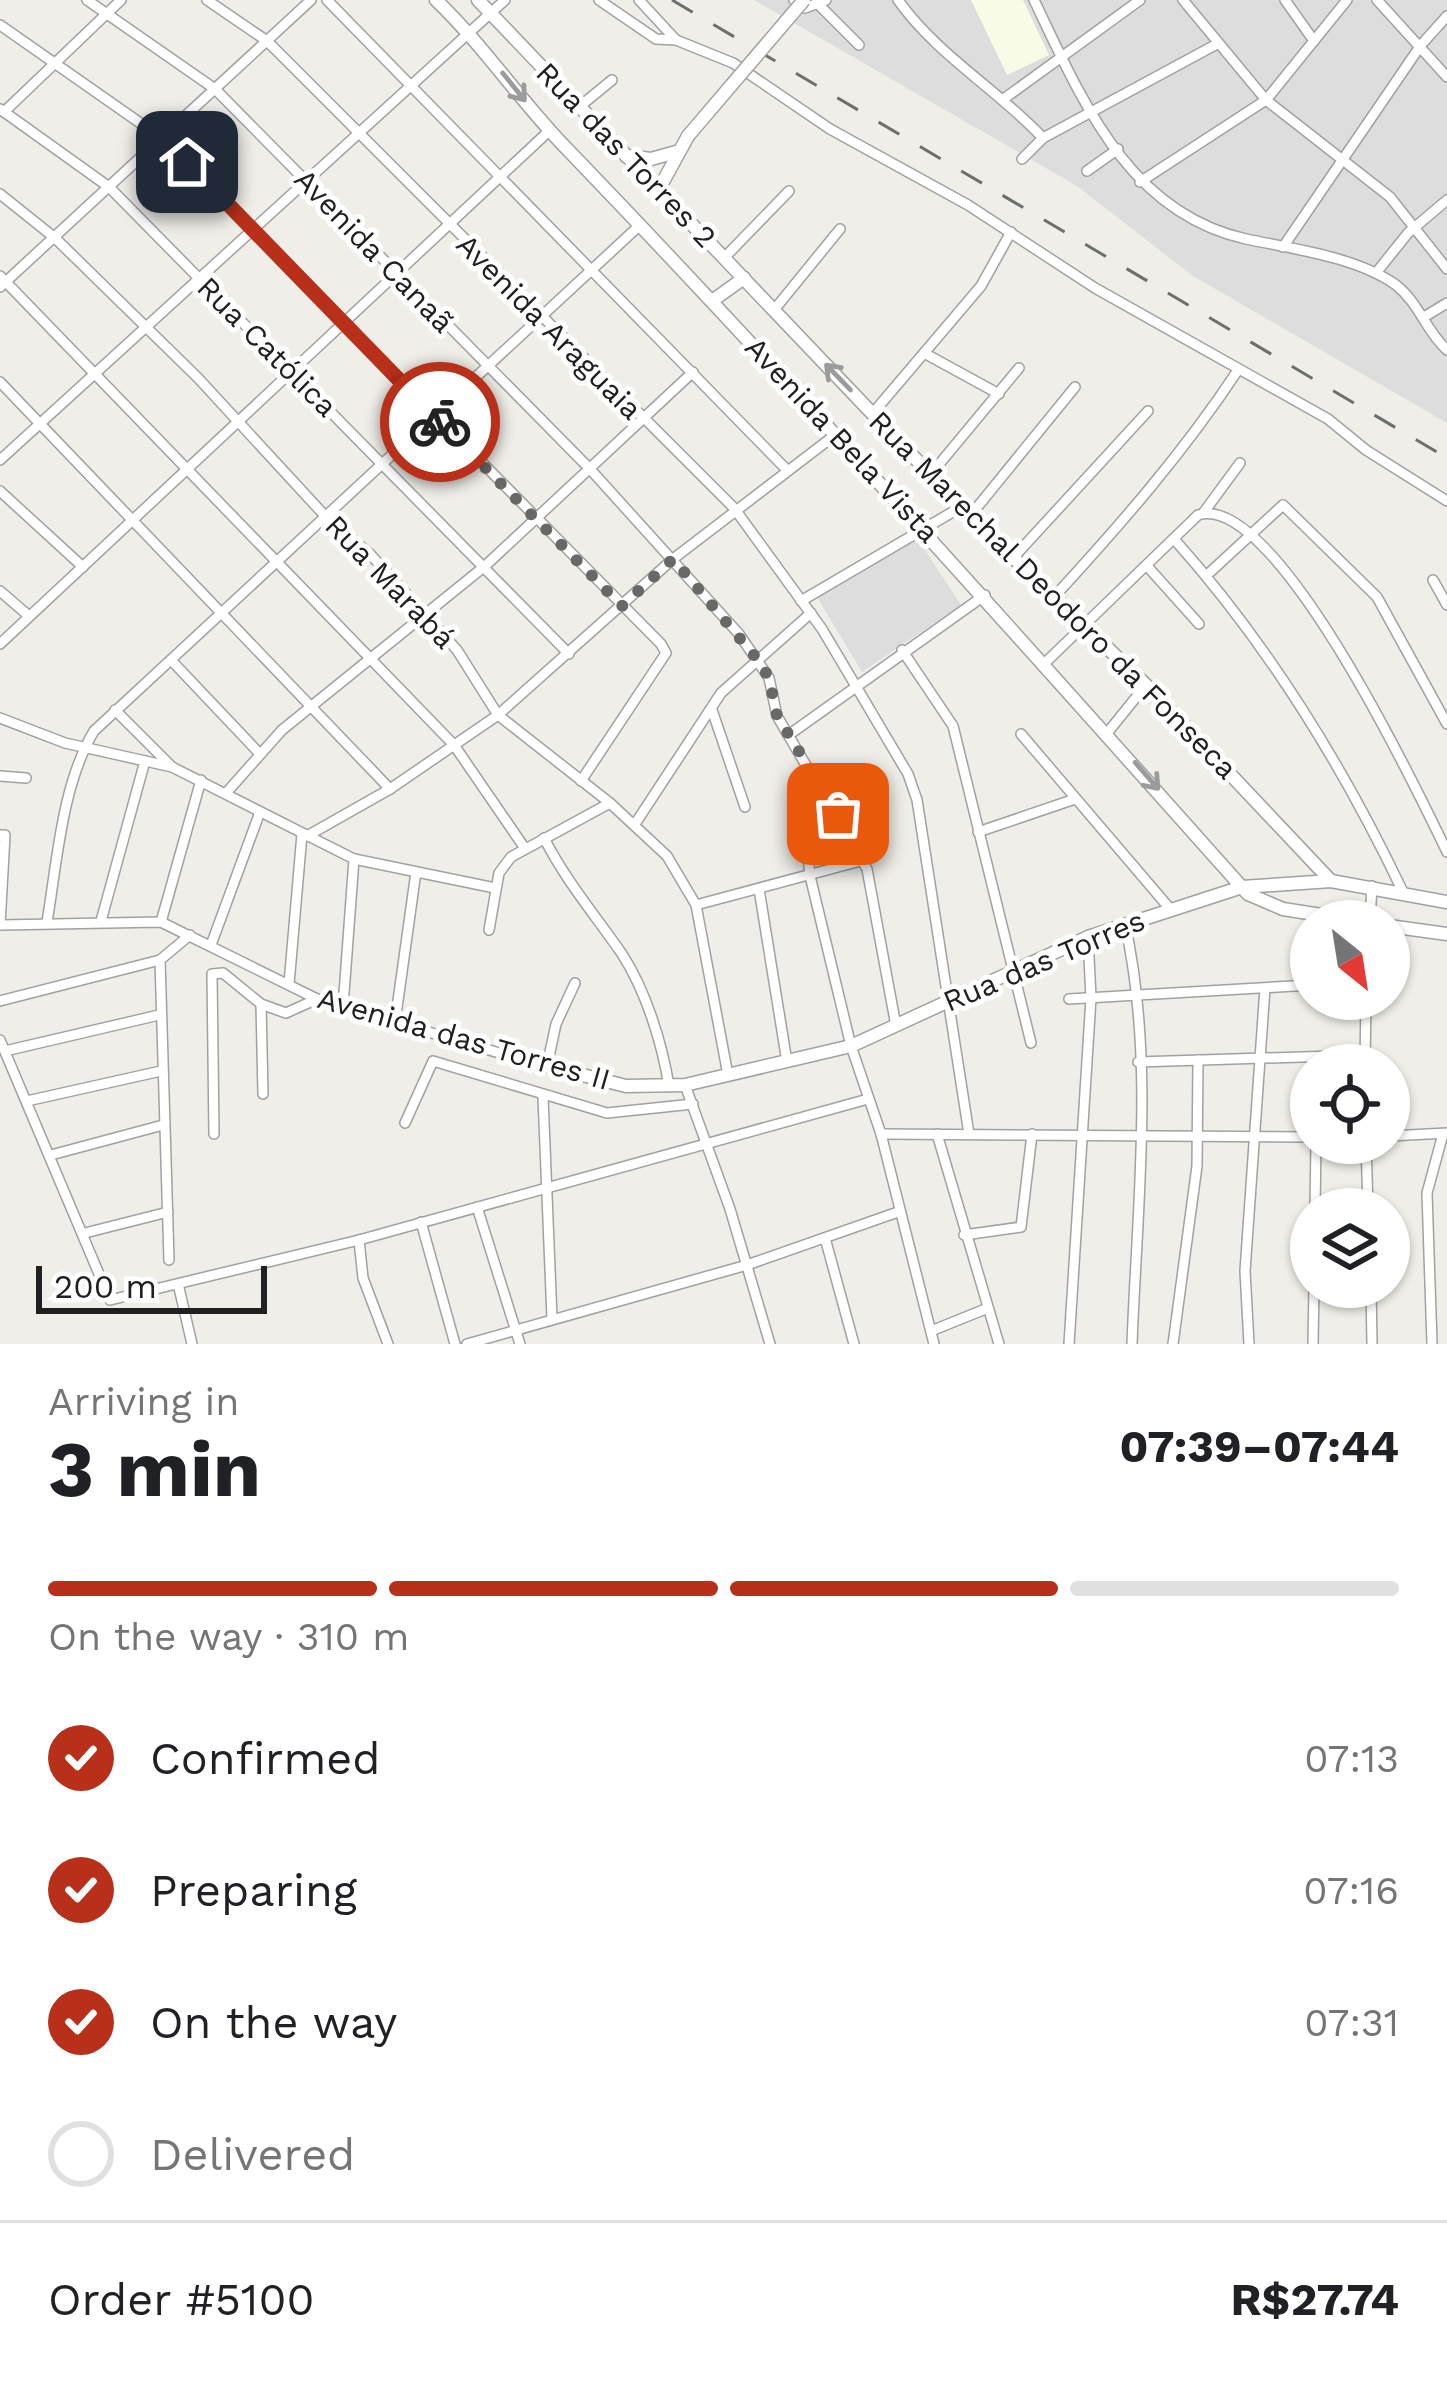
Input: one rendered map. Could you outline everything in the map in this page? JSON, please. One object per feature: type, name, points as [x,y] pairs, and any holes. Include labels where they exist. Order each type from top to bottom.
[{"type":"street","name":"Avenida Canaã","points":[[87,0],[215,89],[590,469],[759,661],[769,678],[772,707],[864,860],[896,1026]]},
{"type":"street","points":[[1,112],[122,0]]},
{"type":"street","name":"Avenida Araguaia","points":[[207,0],[267,41],[734,508],[812,614],[908,774],[916,800],[969,1134]]},
{"type":"street","points":[[311,0],[55,238],[2,281],[454,746],[524,847]]},
{"type":"street","points":[[327,0],[787,470]]},
{"type":"street","name":"Avenida Bela Vista","points":[[436,0],[470,33],[549,131],[1046,662],[1242,886]]},
{"type":"street","name":"Rua das Torres 2","points":[[478,0],[773,310]]},
{"type":"street","points":[[0,460],[505,0]]},
{"type":"street","points":[[599,0],[656,39],[676,40],[733,63],[830,130],[1011,232],[1095,288],[1328,419],[1366,450],[1447,500]]},
{"type":"street","points":[[639,0],[676,40]]},
{"type":"street","points":[[794,0],[806,8],[823,2],[859,45]]},
{"type":"street","points":[[659,189],[676,151],[804,0]]},
{"type":"street","points":[[898,0],[927,38],[1005,98],[1043,138]]},
{"type":"street","points":[[1034,0],[1093,113],[1140,182],[1193,223],[1376,273],[1402,290],[1447,350]]},
{"type":"street","points":[[1005,98],[1140,0]]},
{"type":"street","points":[[1183,0],[1266,100],[1342,159],[1416,226],[1447,268]]},
{"type":"street","points":[[1285,0],[1314,40]]},
{"type":"street","points":[[1140,182],[1266,100],[1347,0]]},
{"type":"street","points":[[1377,0],[1447,77]]},
{"type":"street","points":[[1283,247],[1421,45],[1447,16]]},
{"type":"street","points":[[0,25],[163,139],[666,652],[580,781]]},
{"type":"street","points":[[1022,159],[1043,138],[1217,44]]},
{"type":"street","points":[[579,107],[612,80]]},
{"type":"street","name":"Rua Católica","points":[[1,112],[109,187],[569,653]]},
{"type":"street","points":[[0,644],[549,131]]},
{"type":"street","points":[[1087,171],[1118,149]]},
{"type":"street","points":[[626,156],[651,159],[676,151]]},
{"type":"street","points":[[724,257],[789,191]]},
{"type":"street","name":"Rua Marabá","points":[[0,194],[55,238],[238,421],[326,517],[370,554],[457,650],[498,715],[635,824],[676,868],[696,905],[728,1075]]},
{"type":"street","points":[[1376,273],[1416,226],[1447,200]]},
{"type":"street","points":[[47,922],[84,747],[115,710],[640,225]]},
{"type":"street","points":[[773,310],[840,229]]},
{"type":"street","points":[[873,413],[981,286],[1011,232]]},
{"type":"street","points":[[712,302],[744,278]]},
{"type":"street","points":[[1424,317],[1447,303]]},
{"type":"street","name":"Rua Marechal Deodoro da Fonseca","points":[[773,310],[965,511],[1146,685],[1331,881]]},
{"type":"street","points":[[924,353],[999,394]]},
{"type":"street","points":[[931,474],[1019,368]]},
{"type":"street","points":[[1054,597],[1201,427],[1238,370]]},
{"type":"street","points":[[227,792],[259,753],[485,566],[693,371]]},
{"type":"street","points":[[0,382],[390,788]]},
{"type":"street","points":[[801,601],[965,511],[1076,387]]},
{"type":"street","points":[[1012,558],[1148,411]]},
{"type":"street","points":[[304,835],[390,788],[498,715],[734,508],[836,435]]},
{"type":"street","points":[[1046,662],[1201,513],[1240,463]]},
{"type":"street","points":[[0,491],[82,566]]},
{"type":"street","points":[[1207,575],[1281,504],[1377,597],[1447,724]]},
{"type":"street","points":[[1201,513],[1226,516],[1252,534],[1323,622],[1447,852]]},
{"type":"street","points":[[1174,538],[1207,575],[1325,745],[1403,892]]},
{"type":"street","points":[[1147,566],[1198,624]]},
{"type":"street","points":[[1433,580],[1447,605]]},
{"type":"street","points":[[0,591],[29,616]]},
{"type":"street","points":[[790,734],[985,595]]},
{"type":"street","points":[[635,824],[736,676],[812,614]]},
{"type":"street","points":[[902,650],[951,721],[1031,1043]]},
{"type":"street","points":[[171,661],[259,753]]},
{"type":"street","points":[[1108,732],[1146,685]]},
{"type":"street","points":[[712,708],[745,807]]},
{"type":"street","points":[[115,710],[172,766]]},
{"type":"street","points":[[0,718],[84,747],[172,766],[354,859],[495,888]]},
{"type":"street","points":[[1021,734],[1171,910]]},
{"type":"street","points":[[101,921],[146,760]]},
{"type":"street","points":[[0,776],[26,778]]},
{"type":"street","points":[[0,835],[5,835],[1,925],[160,922],[201,780]]},
{"type":"street","points":[[978,832],[1075,799]]},
{"type":"street","points":[[489,930],[495,888],[505,864],[524,847],[610,803]]},
{"type":"street","points":[[211,945],[260,812]]},
{"type":"street","points":[[289,983],[304,835]]},
{"type":"street","points":[[544,838],[578,898],[624,957],[648,1011],[668,1086]]},
{"type":"street","points":[[807,844],[810,876],[851,1046],[881,1134],[934,1344]]},
{"type":"street","points":[[343,1006],[354,859]]},
{"type":"street","points":[[696,905],[864,860]]},
{"type":"street","points":[[395,1022],[416,872]]},
{"type":"street","name":"Rua das Torres","points":[[851,1046],[1088,937],[1242,886],[1331,881],[1447,902]]},
{"type":"street","points":[[1242,886],[1266,904],[1290,908]]},
{"type":"street","points":[[1371,900],[1372,886]]},
{"type":"street","points":[[759,889],[788,1062]]},
{"type":"street","name":"Avenida das Torres II","points":[[160,922],[317,999],[626,1086],[685,1085],[851,1046]]},
{"type":"street","points":[[1125,924],[1138,993],[1140,1134],[1132,1344]]},
{"type":"street","points":[[1410,929],[1447,934]]},
{"type":"street","points":[[0,1000],[160,960],[190,935]]},
{"type":"street","points":[[1069,1344],[1091,998],[1088,937]]},
{"type":"street","points":[[160,960],[169,1260]]},
{"type":"street","points":[[214,1134],[212,974],[230,977],[261,1004],[291,1013],[317,999]]},
{"type":"street","points":[[548,1066],[556,1024],[574,982]]},
{"type":"street","points":[[1069,999],[1290,986]]},
{"type":"street","points":[[1249,1344],[1245,1270],[1265,988]]},
{"type":"street","points":[[261,1004],[263,1094]]},
{"type":"street","points":[[159,1015],[3,1045],[85,1233],[108,1300],[178,1288],[868,1099]]},
{"type":"street","points":[[474,1074],[485,1048]]},
{"type":"street","points":[[1138,1061],[1290,1059]]},
{"type":"street","points":[[1173,1344],[1198,1135],[1198,1060]]},
{"type":"street","points":[[405,1123],[427,1063],[620,1114],[693,1104]]},
{"type":"street","points":[[27,1101],[161,1071]]},
{"type":"street","points":[[685,1085],[709,1144],[767,1343]]},
{"type":"street","points":[[543,1097],[552,1318]]},
{"type":"street","points":[[51,1155],[163,1125]]},
{"type":"street","points":[[881,1134],[1290,1139]]},
{"type":"street","points":[[937,1134],[999,1344]]},
{"type":"street","points":[[964,1235],[1021,1227],[1032,1134]]},
{"type":"street","points":[[1410,1135],[1445,1134],[1427,1192],[1432,1344]]},
{"type":"street","points":[[477,1207],[520,1344]]},
{"type":"street","points":[[85,1233],[168,1212]]},
{"type":"street","points":[[466,1344],[747,1265],[898,1212]]},
{"type":"street","points":[[421,1222],[455,1344]]},
{"type":"street","points":[[825,1238],[854,1344]]},
{"type":"street","points":[[358,1240],[363,1277],[388,1344]]},
{"type":"street","points":[[178,1288],[192,1344]]},
{"type":"street","points":[[931,1330],[988,1308]]},
{"type":"street","points":[[1313,1344],[1314,1308]]},
{"type":"street","points":[[1371,1308],[1372,1344]]},
{"type":"shaded area","points":[[754,0],[1447,0],[1447,423],[1193,276],[1077,186]]},
{"type":"shaded area","points":[[971,0],[1023,0],[1049,55],[1007,75]]},
{"type":"shaded area","points":[[917,538],[961,605],[862,672],[817,597]]},
{"type":"railway","points":[[672,0],[1447,458]]},
{"type":"way so far","points":[[440,422],[622,606],[673,559],[759,661],[772,688],[772,707],[838,814]]},
{"type":"route","points":[[187,162],[440,422]]}]
